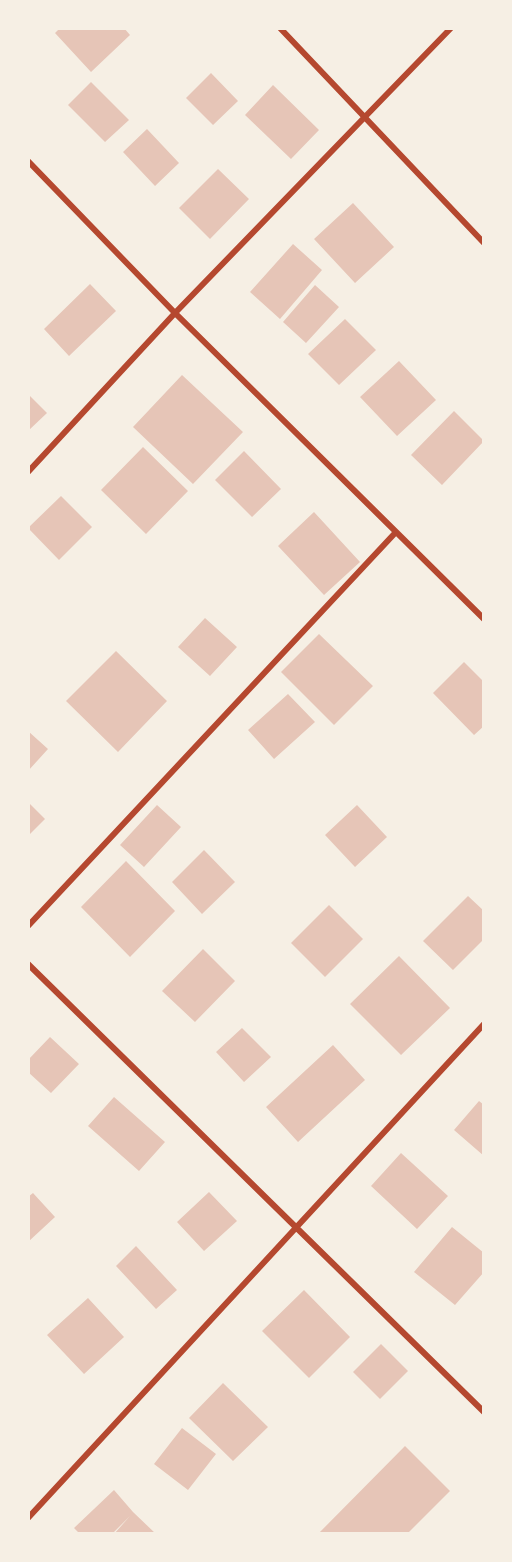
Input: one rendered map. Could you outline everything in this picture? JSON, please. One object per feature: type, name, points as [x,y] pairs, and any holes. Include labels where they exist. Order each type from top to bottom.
[{"type":"street","points":[[280,28],[364,120],[483,243]]},
{"type":"street","points":[[28,472],[176,313],[452,28]]},
{"type":"street","points":[[28,161],[176,313],[483,619]]},
{"type":"street","points":[[28,926],[396,532]]},
{"type":"street","points":[[28,964],[483,1413]]},
{"type":"street","points":[[28,1518],[483,1024]]},
{"type":"building","points":[[60,28],[124,28],[130,35],[91,72],[55,33]]},
{"type":"building","points":[[211,73],[238,101],[213,125],[186,98]]},
{"type":"building","points":[[91,82],[129,120],[105,142],[68,105]]},
{"type":"building","points":[[273,85],[319,130],[291,159],[245,115]]},
{"type":"building","points":[[147,129],[179,163],[155,186],[123,152]]},
{"type":"building","points":[[218,169],[249,199],[210,239],[179,208]]},
{"type":"building","points":[[353,203],[394,247],[355,283],[314,239]]},
{"type":"building","points":[[293,244],[322,270],[280,319],[250,292]]},
{"type":"building","points":[[90,284],[116,311],[69,356],[44,329]]},
{"type":"building","points":[[315,285],[339,307],[306,343],[283,322]]},
{"type":"building","points":[[345,319],[376,350],[339,385],[308,354]]},
{"type":"building","points":[[399,361],[436,400],[397,436],[360,397]]},
{"type":"building","points":[[182,375],[243,432],[193,484],[133,427]]},
{"type":"building","points":[[28,394],[47,413],[28,431]]},
{"type":"building","points":[[454,411],[484,441],[442,485],[411,455]]},
{"type":"building","points":[[143,447],[188,491],[146,534],[101,490]]},
{"type":"building","points":[[244,451],[281,489],[252,517],[215,480]]},
{"type":"building","points":[[61,496],[92,527],[59,560],[28,528]]},
{"type":"building","points":[[314,512],[360,562],[324,595],[278,546]]},
{"type":"building","points":[[205,618],[237,647],[210,676],[178,647]]},
{"type":"building","points":[[319,634],[373,686],[334,725],[281,672]]},
{"type":"building","points":[[116,651],[167,701],[118,752],[66,701]]},
{"type":"building","points":[[464,662],[484,682],[484,726],[474,735],[433,693]]},
{"type":"building","points":[[288,694],[315,722],[274,759],[248,730]]},
{"type":"building","points":[[28,731],[48,749],[28,771]]},
{"type":"building","points":[[28,802],[45,819],[28,836]]},
{"type":"building","points":[[157,805],[181,827],[144,867],[120,845]]},
{"type":"building","points":[[357,805],[387,837],[355,867],[325,835]]},
{"type":"building","points":[[204,850],[235,882],[202,914],[172,882]]},
{"type":"building","points":[[126,861],[175,911],[130,957],[81,907]]},
{"type":"building","points":[[468,896],[484,911],[484,939],[453,970],[423,941]]},
{"type":"building","points":[[329,905],[363,939],[325,977],[291,943]]},
{"type":"building","points":[[203,949],[235,981],[195,1022],[162,991]]},
{"type":"building","points":[[399,956],[450,1008],[401,1055],[350,1004]]},
{"type":"building","points":[[242,1028],[271,1057],[244,1082],[216,1052]]},
{"type":"building","points":[[50,1037],[79,1064],[51,1093],[28,1072],[28,1060]]},
{"type":"building","points":[[333,1045],[365,1080],[298,1142],[266,1107]]},
{"type":"building","points":[[114,1097],[165,1142],[139,1171],[88,1126]]},
{"type":"building","points":[[479,1101],[484,1105],[484,1156],[454,1130]]},
{"type":"building","points":[[401,1153],[448,1196],[417,1229],[371,1186]]},
{"type":"building","points":[[209,1192],[237,1221],[204,1251],[177,1222]]},
{"type":"building","points":[[33,1193],[55,1217],[28,1242],[28,1197]]},
{"type":"building","points":[[452,1227],[484,1253],[484,1272],[455,1305],[414,1272]]},
{"type":"building","points":[[136,1246],[177,1290],[156,1309],[116,1266]]},
{"type":"building","points":[[304,1290],[350,1337],[309,1378],[262,1331]]},
{"type":"building","points":[[88,1298],[124,1337],[84,1374],[47,1335]]},
{"type":"building","points":[[381,1344],[408,1371],[380,1399],[353,1372]]},
{"type":"building","points":[[223,1383],[268,1427],[233,1461],[189,1418]]},
{"type":"building","points":[[182,1428],[216,1454],[188,1490],[154,1464]]},
{"type":"building","points":[[405,1446],[450,1491],[407,1534],[318,1534]]},
{"type":"building","points":[[114,1490],[156,1534],[114,1534],[130,1516],[112,1534],[80,1534],[74,1528]]}]
